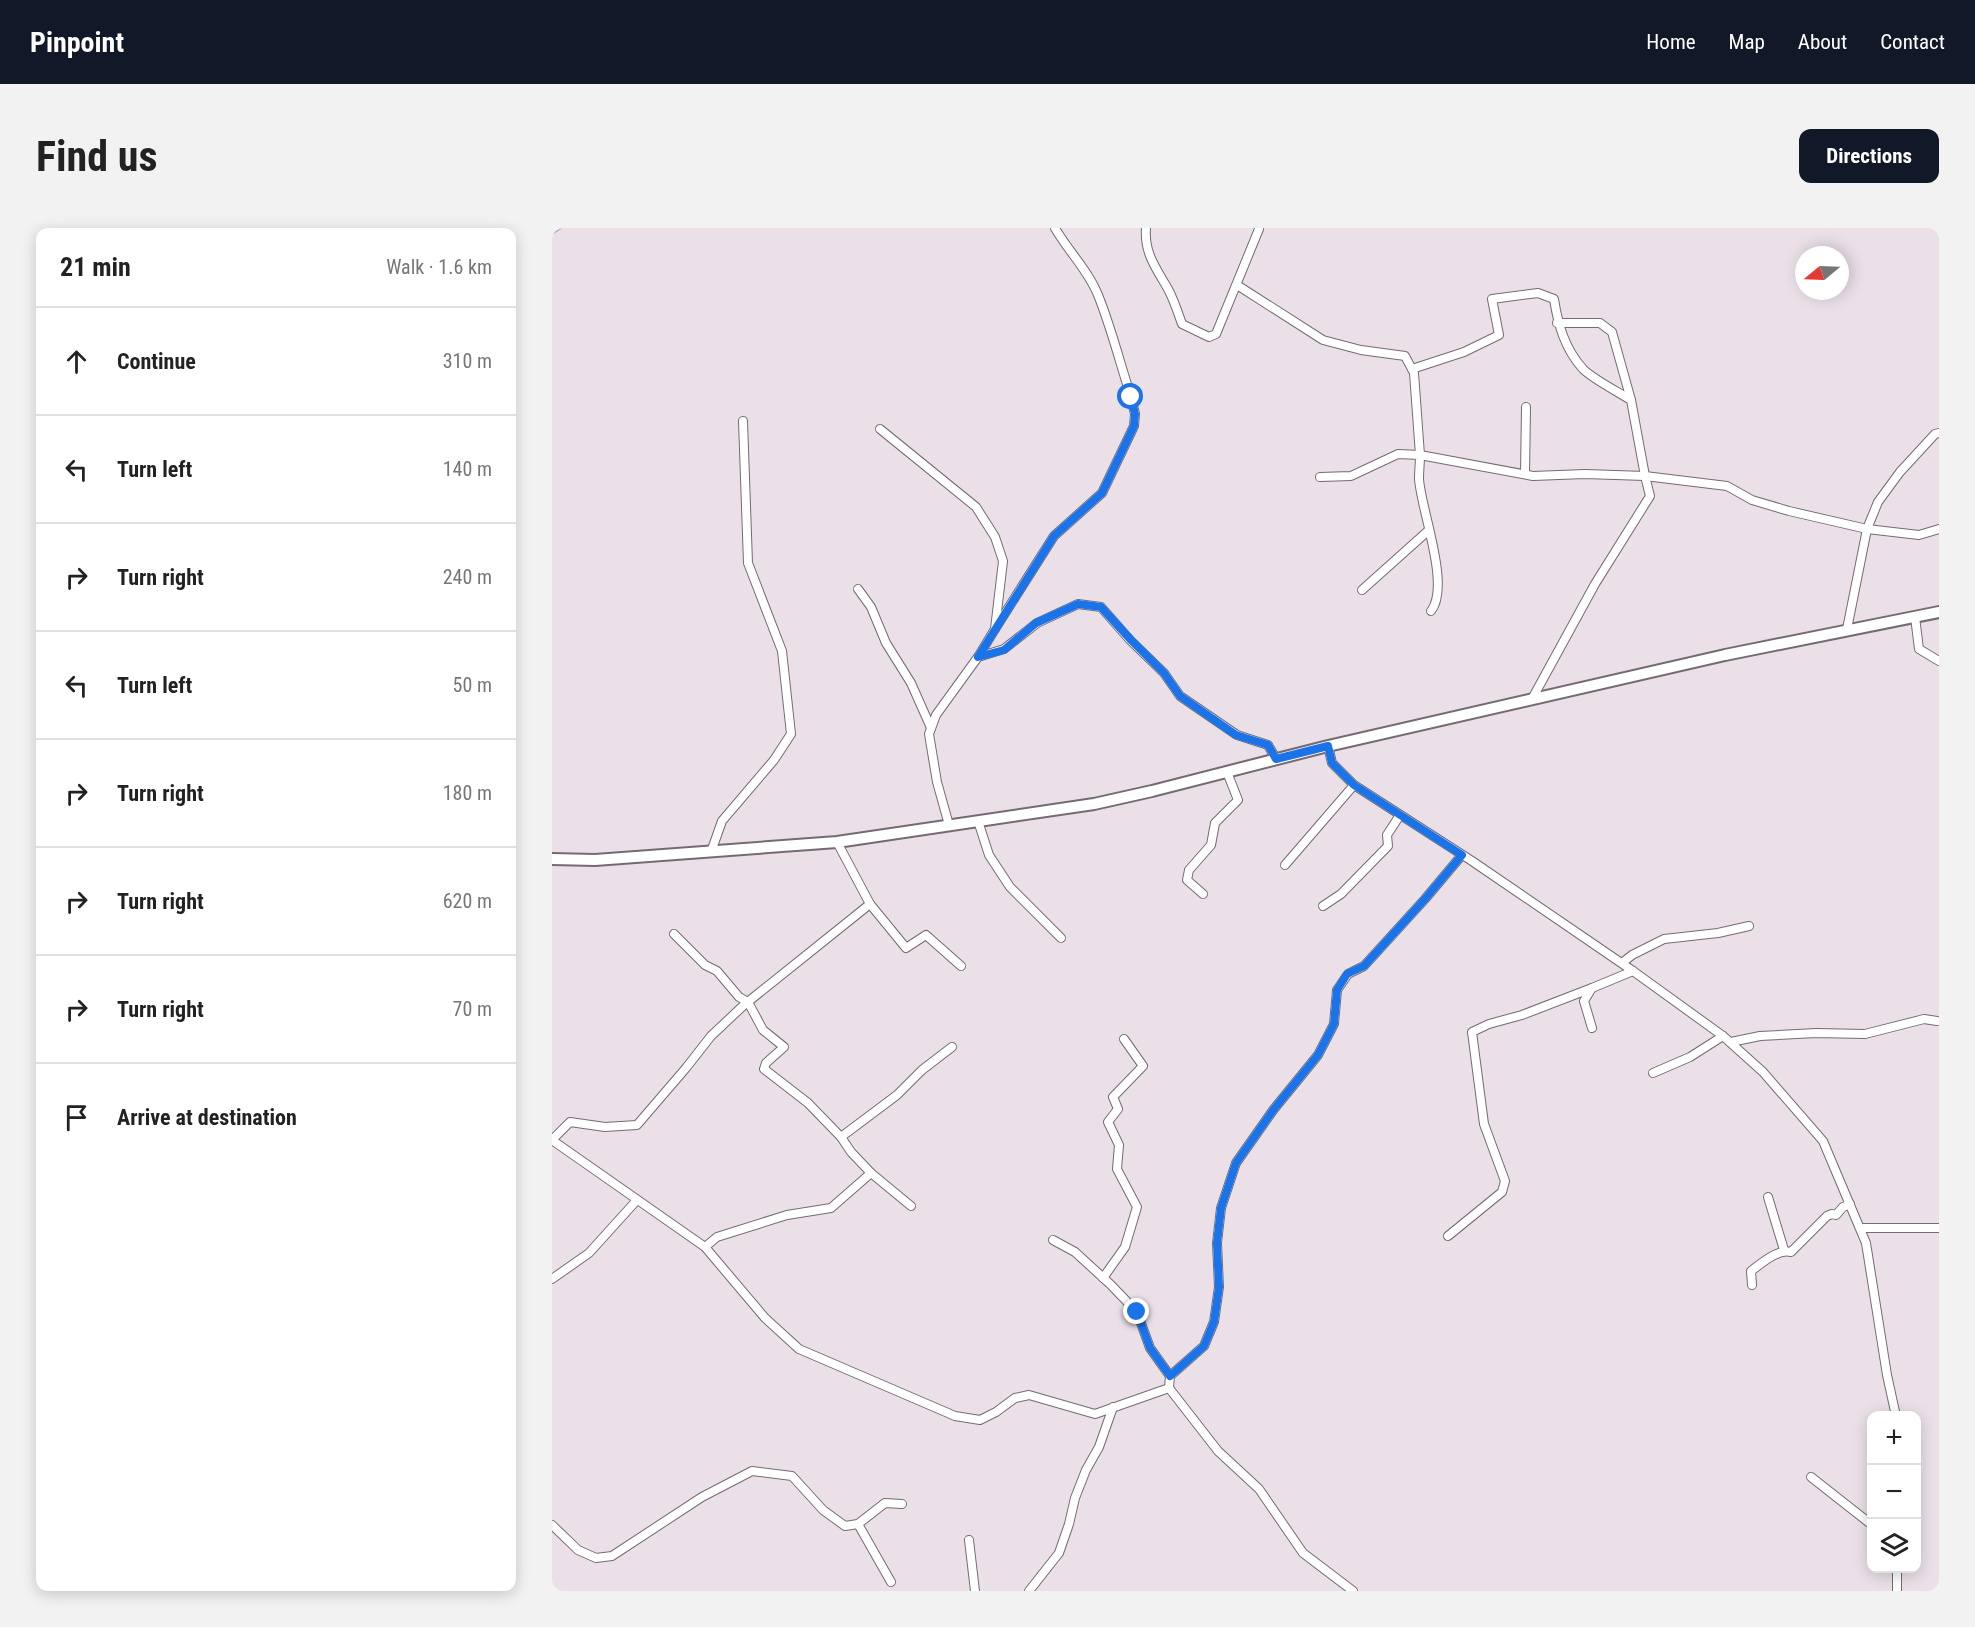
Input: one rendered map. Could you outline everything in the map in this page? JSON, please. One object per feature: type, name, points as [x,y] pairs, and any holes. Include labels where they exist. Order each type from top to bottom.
[{"type":"main road","points":[[552,860],[595,860],[837,842],[1094,804],[1328,746],[1725,655],[1939,612]]},
{"type":"street","points":[[949,825],[929,734],[936,715],[978,657],[1054,536],[1102,493],[1134,426],[1135,414],[1131,397],[1098,295],[1084,268],[1055,228]]},
{"type":"street","points":[[1146,228],[1145,242],[1157,272],[1169,290],[1182,324],[1209,338],[1216,334],[1259,229]]},
{"type":"street","points":[[1237,285],[1323,340],[1361,350],[1405,356],[1414,374],[1420,455],[1419,479],[1430,530],[1438,592],[1436,605],[1431,611]]},
{"type":"street","points":[[1412,369],[1464,352],[1499,335],[1492,299],[1538,294],[1554,299],[1557,323],[1567,345],[1584,370],[1631,400]]},
{"type":"street","points":[[1532,699],[1595,584],[1650,496],[1631,400],[1612,332],[1600,323],[1557,323]]},
{"type":"street","points":[[1526,407],[1526,474]]},
{"type":"street","points":[[711,852],[722,821],[774,760],[791,734],[782,651],[748,563],[743,421]]},
{"type":"street","points":[[880,429],[976,507],[995,537],[1003,561],[995,629]]},
{"type":"street","points":[[1848,629],[1867,529],[1878,502],[1900,472],[1935,434],[1939,433]]},
{"type":"street","points":[[1320,477],[1351,476],[1398,454],[1420,455],[1533,476],[1585,474],[1645,476],[1727,486],[1752,500],[1867,529],[1919,535],[1939,528]]},
{"type":"street","points":[[1362,590],[1430,530]]},
{"type":"street","points":[[858,589],[871,607],[886,643],[911,683],[931,728]]},
{"type":"street","points":[[978,657],[1004,650],[1036,623],[1078,604],[1101,607],[1164,673],[1180,696],[1236,735],[1268,745],[1276,759]]},
{"type":"street","points":[[1915,616],[1919,649],[1939,661]]},
{"type":"street","points":[[1328,746],[1332,763],[1354,785],[1622,963],[1731,1042],[1763,1072],[1823,1141],[1866,1243],[1895,1411]]},
{"type":"street","points":[[1203,894],[1187,880],[1189,870],[1211,845],[1215,823],[1238,800],[1227,772]]},
{"type":"street","points":[[1285,866],[1354,785]]},
{"type":"street","points":[[1323,906],[1341,894],[1388,846],[1387,835],[1400,815]]},
{"type":"street","points":[[978,821],[989,855],[1010,887],[1061,938]]},
{"type":"street","points":[[837,842],[870,904],[906,948],[926,935],[961,966]]},
{"type":"street","points":[[1170,1376],[1204,1346],[1214,1322],[1219,1287],[1217,1243],[1221,1208],[1236,1163],[1274,1109],[1318,1055],[1334,1024],[1337,990],[1347,974],[1364,966],[1462,855]]},
{"type":"street","points":[[870,904],[748,1002],[711,1036],[687,1068],[637,1125],[605,1127],[570,1122],[552,1140],[705,1247],[765,1318],[799,1348],[955,1416],[980,1420],[1015,1398],[1029,1395],[1095,1414],[1169,1388]]},
{"type":"street","points":[[1622,963],[1632,955],[1664,939],[1718,933],[1749,926]]},
{"type":"street","points":[[674,934],[705,965],[717,970],[739,997],[748,1002],[763,1030],[784,1047],[766,1063],[764,1069],[808,1103],[871,1173],[911,1206]]},
{"type":"street","points":[[1448,1236],[1502,1192],[1505,1181],[1484,1124],[1472,1032],[1489,1024],[1522,1015],[1633,971]]},
{"type":"street","points":[[1592,988],[1584,1001],[1592,1028]]},
{"type":"street","points":[[1731,1042],[1760,1036],[1816,1033],[1865,1034],[1924,1019],[1937,1021]]},
{"type":"street","points":[[1653,1073],[1690,1057],[1723,1036]]},
{"type":"street","points":[[1103,1278],[1125,1247],[1137,1207],[1117,1168],[1119,1145],[1108,1122],[1118,1109],[1113,1097],[1143,1066],[1124,1039]]},
{"type":"street","points":[[841,1137],[897,1095],[922,1070],[952,1047]]},
{"type":"street","points":[[705,1247],[717,1237],[787,1215],[831,1208],[871,1173]]},
{"type":"street","points":[[1768,1197],[1784,1250]]},
{"type":"street","points":[[552,1279],[589,1253],[637,1200]]},
{"type":"street","points":[[1752,1285],[1750,1271],[1784,1250],[1791,1252],[1827,1216],[1836,1215],[1843,1207],[1850,1204]]},
{"type":"street","points":[[1861,1228],[1939,1228]]},
{"type":"street","points":[[1053,1240],[1074,1252],[1137,1312],[1150,1348],[1170,1376],[1169,1388],[1218,1451],[1259,1489],[1303,1553],[1353,1591]]},
{"type":"street","points":[[1029,1591],[1059,1553],[1075,1498],[1086,1470],[1099,1447],[1113,1407]]},
{"type":"street","points":[[552,1525],[578,1550],[596,1558],[612,1556],[702,1497],[752,1471],[792,1476],[823,1510],[845,1526],[858,1524],[885,1503],[902,1504]]},
{"type":"street","points":[[1811,1477],[1867,1521]]},
{"type":"street","points":[[858,1524],[891,1582]]},
{"type":"street","points":[[969,1540],[975,1591]]},
{"type":"street","points":[[1897,1573],[1897,1591]]},
{"type":"waterway","points":[[552,234],[561,228]]},
{"type":"route","points":[[1131,397],[1135,414],[1134,426],[1102,493],[1054,536],[978,657],[1004,650],[1036,623],[1078,604],[1101,607],[1164,673],[1180,696],[1236,735],[1268,745],[1276,759],[1328,746],[1332,763],[1354,785],[1462,855],[1364,966],[1347,974],[1337,990],[1334,1024],[1318,1055],[1274,1109],[1236,1163],[1221,1208],[1217,1243],[1219,1287],[1214,1322],[1204,1346],[1170,1376],[1150,1348],[1137,1312]]}]
